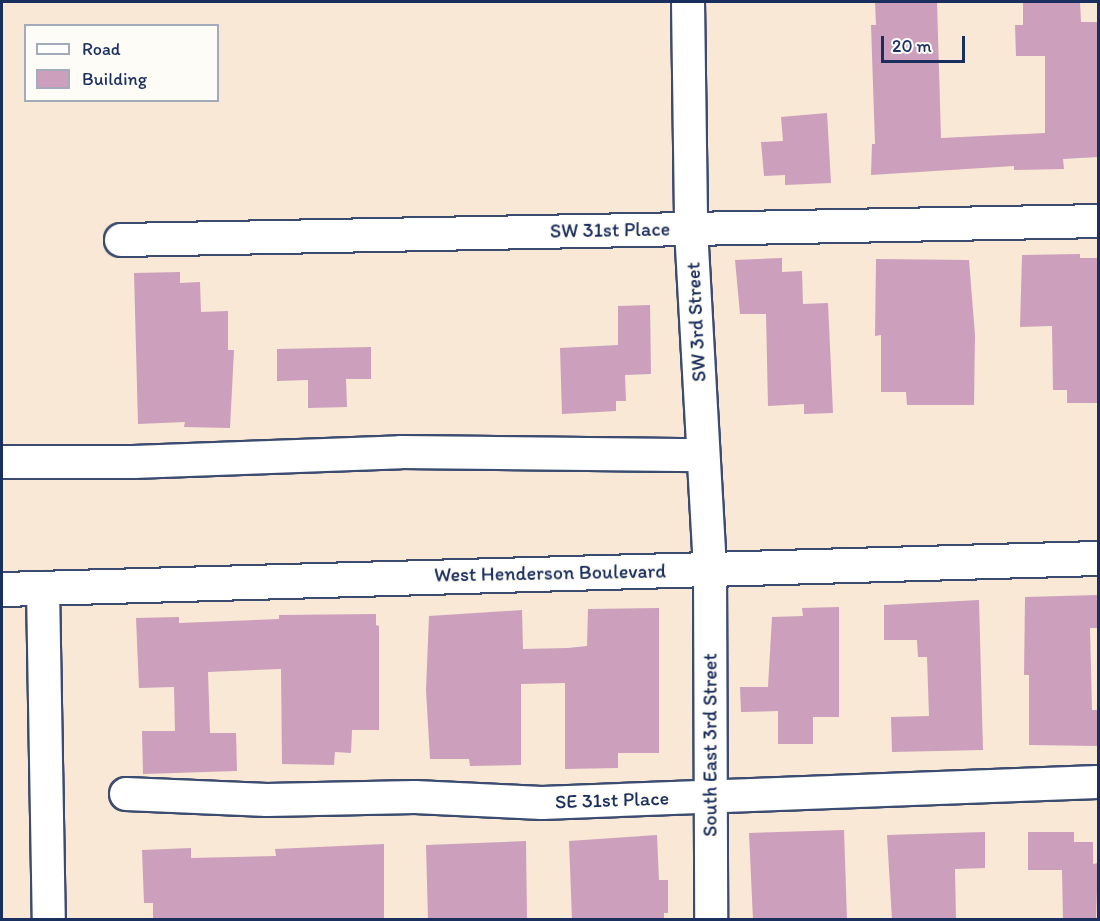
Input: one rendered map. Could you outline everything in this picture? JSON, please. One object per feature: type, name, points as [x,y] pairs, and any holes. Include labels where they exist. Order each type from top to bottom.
[{"type":"street","name":"SW 3rd Street","points":[[688,2],[691,229],[710,570]]},
{"type":"street","name":"SW 31st Place","points":[[121,240],[1098,220]]},
{"type":"street","points":[[2,462],[133,462],[481,451],[704,455]]},
{"type":"street","name":"West Henderson Boulevard","points":[[2,589],[1098,558]]},
{"type":"street","name":"South East 3rd Street","points":[[710,570],[711,920]]},
{"type":"street","points":[[43,588],[49,920]]},
{"type":"street","name":"SE 31st Place","points":[[126,794],[267,800],[415,797],[542,803],[1098,782]]},
{"type":"building","points":[[875,2],[937,2],[941,138],[1045,133],[1045,56],[1016,56],[1015,25],[1023,25],[1023,2],[1080,2],[1081,22],[1098,22],[1098,157],[1063,159],[1064,169],[1014,170],[1014,166],[871,175],[872,144],[875,144],[871,25],[876,25]]},
{"type":"building","points":[[827,113],[831,183],[785,185],[785,175],[764,176],[761,142],[783,141],[781,117]]},
{"type":"building","points":[[1080,254],[1080,258],[1098,258],[1098,403],[1067,403],[1067,390],[1053,390],[1052,326],[1020,327],[1022,255]]},
{"type":"building","points":[[782,258],[782,272],[802,271],[803,304],[828,303],[833,413],[804,414],[804,404],[768,406],[766,314],[740,314],[735,260]]},
{"type":"building","points":[[876,259],[969,260],[975,335],[974,405],[907,405],[906,392],[881,392],[881,335],[875,336]]},
{"type":"building","points":[[180,272],[180,283],[200,282],[201,312],[228,311],[228,350],[234,350],[230,428],[184,427],[185,422],[138,424],[134,273]]},
{"type":"building","points":[[650,305],[651,374],[625,375],[626,401],[616,401],[616,411],[562,414],[560,348],[618,345],[618,306]]},
{"type":"building","points":[[371,347],[371,379],[346,379],[347,407],[308,408],[308,380],[277,381],[277,349]]},
{"type":"building","points":[[1098,595],[1098,628],[1090,628],[1092,710],[1098,710],[1098,746],[1029,745],[1029,675],[1024,675],[1025,597]]},
{"type":"building","points":[[979,600],[983,750],[892,752],[891,717],[929,716],[927,657],[918,657],[917,640],[884,640],[884,605]]},
{"type":"building","points":[[839,607],[839,717],[813,717],[813,744],[778,744],[778,711],[741,712],[740,687],[768,687],[772,617],[803,616],[802,608]]},
{"type":"building","points":[[659,608],[659,753],[618,753],[618,768],[565,769],[565,683],[521,684],[521,765],[470,766],[469,759],[430,759],[426,690],[429,616],[522,610],[523,649],[568,648],[587,646],[588,609]]},
{"type":"building","points":[[376,614],[376,625],[379,626],[379,730],[352,730],[351,753],[335,752],[334,765],[282,764],[281,669],[208,672],[210,733],[236,733],[237,771],[143,774],[142,731],[175,731],[174,687],[139,688],[136,618],[179,617],[179,623],[279,619],[279,615]]},
{"type":"building","points":[[844,830],[847,920],[753,920],[749,833]]},
{"type":"building","points":[[985,832],[985,868],[955,869],[956,920],[892,920],[887,835]]},
{"type":"building","points":[[1028,832],[1074,832],[1074,842],[1093,842],[1093,864],[1098,863],[1096,920],[1063,920],[1062,870],[1028,870]]},
{"type":"building","points":[[657,835],[659,880],[668,880],[668,913],[664,913],[664,920],[572,920],[569,841]]},
{"type":"building","points":[[526,841],[527,920],[428,920],[426,845]]},
{"type":"building","points":[[384,844],[384,920],[153,920],[153,903],[144,903],[142,850],[191,848],[191,858],[276,856],[275,849]]}]
